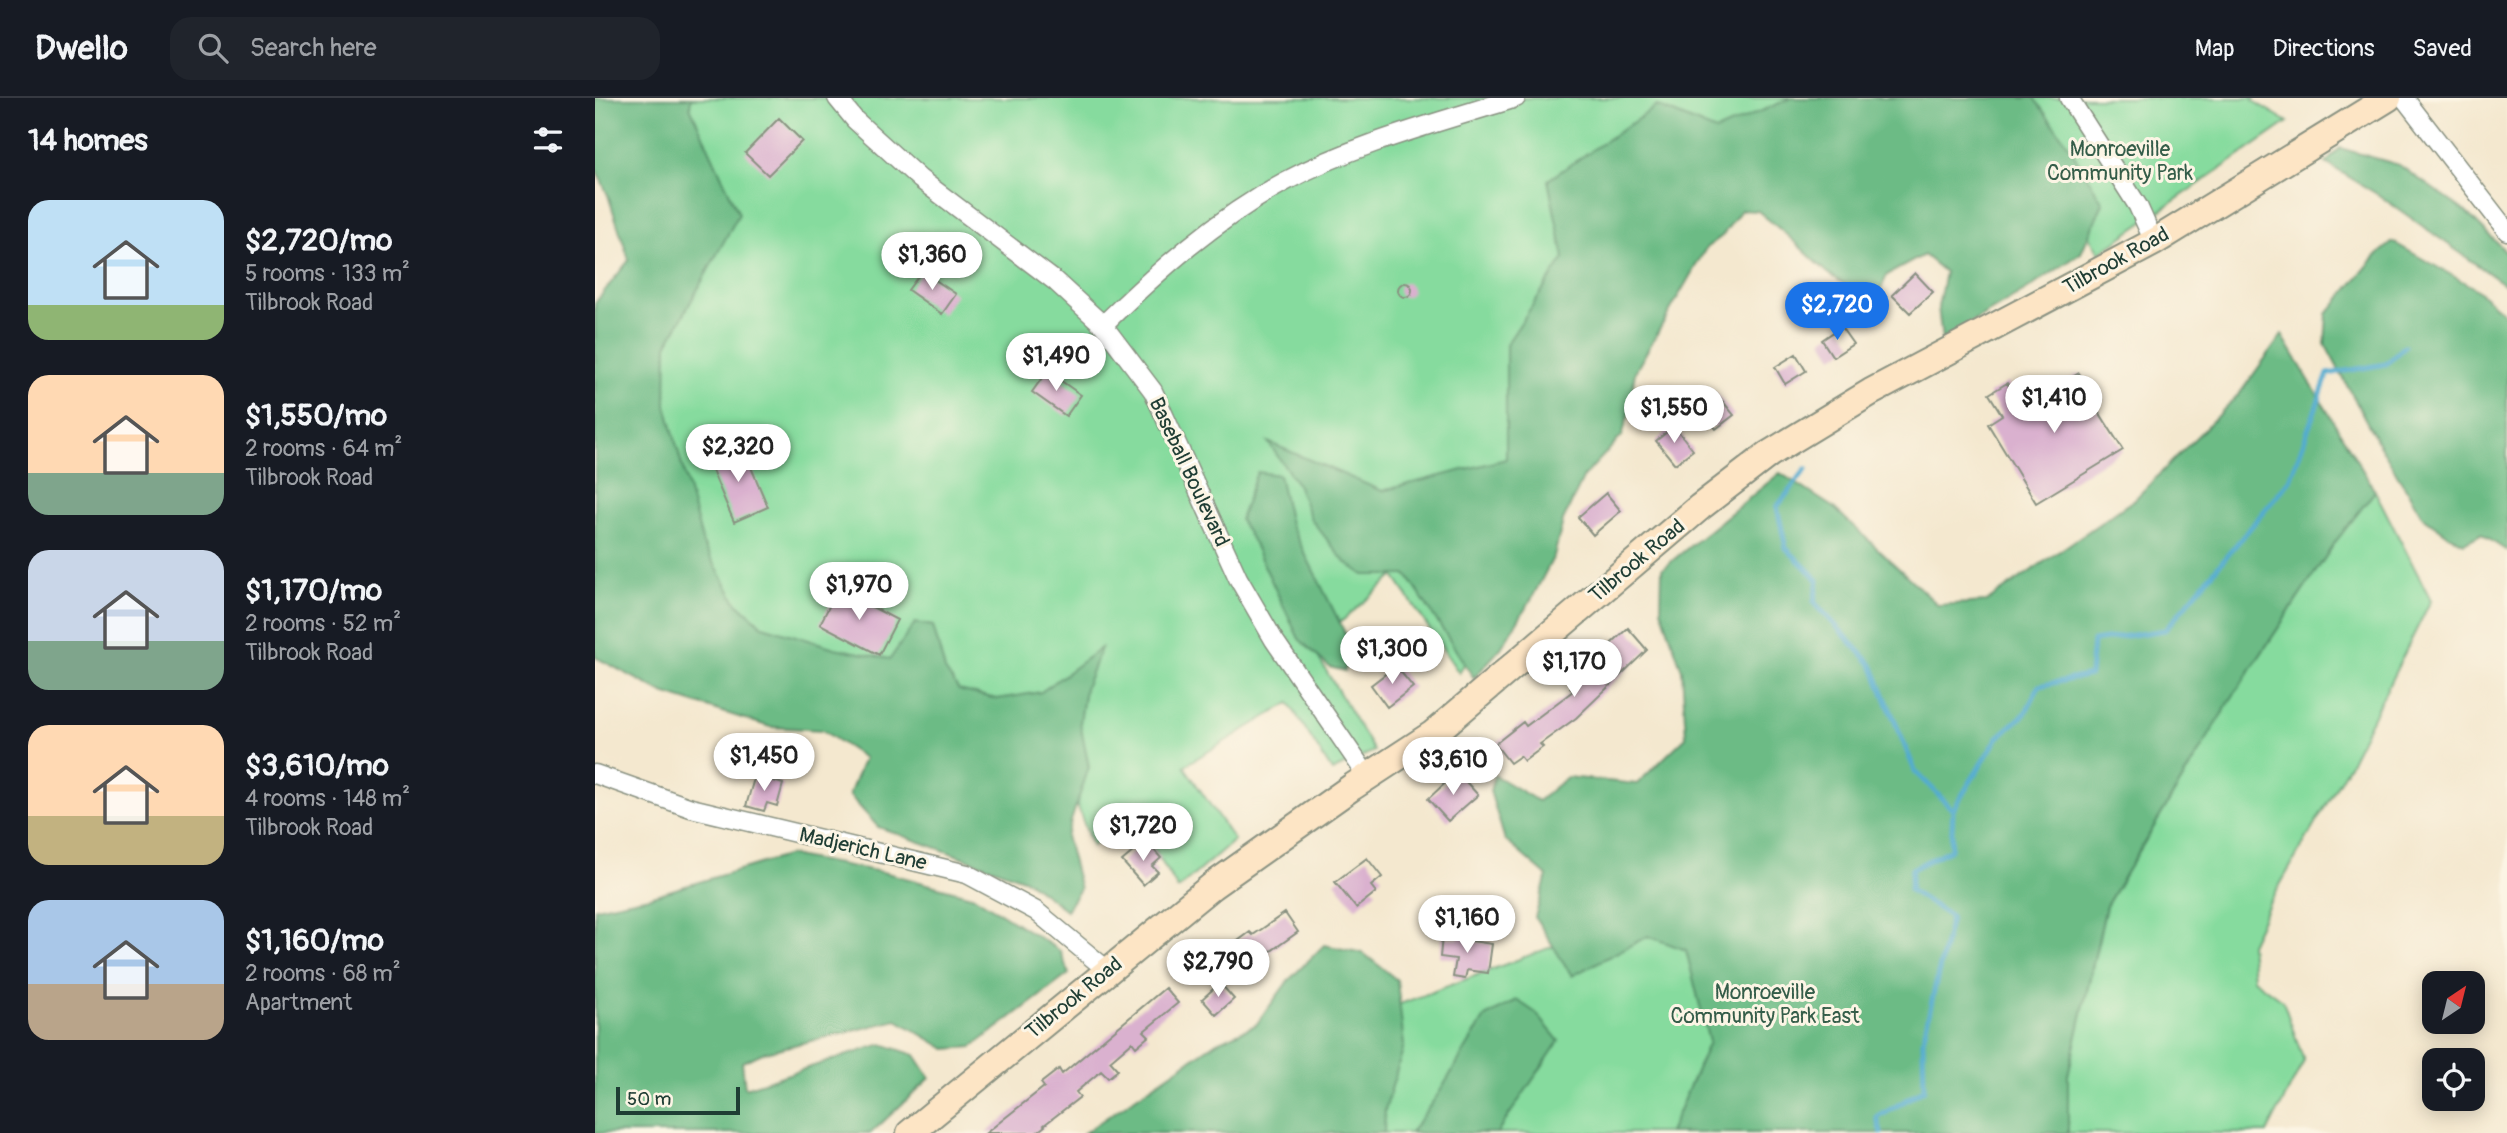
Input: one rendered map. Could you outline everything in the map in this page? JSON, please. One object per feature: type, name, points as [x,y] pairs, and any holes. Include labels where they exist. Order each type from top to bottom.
[{"type":"street","name":"Baseball Boulevard","points":[[837,98],[855,120],[920,179],[1055,281],[1103,325],[1153,391],[1238,578],[1274,640],[1368,777]]},
{"type":"street","points":[[1103,325],[1167,264],[1219,222],[1287,180],[1353,152],[1516,98]]},
{"type":"street","points":[[2069,98],[2138,206],[2154,242]]},
{"type":"street","name":"Tilbrook Road","points":[[910,1133],[1212,886],[1433,734],[1700,507],[1769,454],[1871,392],[2154,242],[2388,98]]},
{"type":"street","points":[[2404,98],[2507,230]]},
{"type":"street","name":"Madjerich Lane","points":[[595,774],[691,808],[967,874],[1036,911],[1108,970]]},
{"type":"green space","points":[[595,98],[691,98],[690,107],[739,214],[667,345],[666,405],[703,544],[736,602],[763,626],[835,648],[890,659],[915,623],[933,626],[945,670],[959,690],[997,699],[1041,692],[1101,648],[1085,688],[1080,723],[1089,767],[1066,836],[1080,889],[1066,910],[1026,880],[878,827],[849,795],[864,758],[822,730],[770,727],[663,693],[595,657],[595,303],[629,260],[608,195],[595,167]]},
{"type":"green space","points":[[661,98],[1808,98],[1729,189],[1459,673],[1394,576],[1312,647],[1374,751],[1332,771],[1289,703],[1184,766],[1234,840],[1178,889],[1133,814],[1092,846],[1056,746],[595,584],[667,359],[667,345],[677,327]]},
{"type":"green space","points":[[1791,98],[2034,98],[2069,146],[2103,203],[2081,253],[2028,289],[1942,340],[1938,307],[1945,272],[1924,255],[1887,275],[1877,298],[1861,296],[1828,273],[1758,211],[1741,210],[1722,236],[1706,248],[1635,372],[1629,413],[1622,436],[1584,476],[1563,521],[1554,556],[1532,598],[1501,648],[1474,678],[1407,575],[1364,575],[1344,561],[1311,519],[1297,484],[1268,442],[1382,491],[1506,459],[1506,345],[1564,258],[1548,180],[1657,106],[1716,131]]},
{"type":"green space","name":"Monroeville Community Park","points":[[2007,98],[2255,98],[2253,101],[2288,122],[2099,253]]},
{"type":"green space","points":[[2340,148],[2399,165],[2466,212],[2507,253],[2507,286],[2380,196],[2326,163]]},
{"type":"green space","points":[[2393,242],[2476,289],[2507,316],[2507,551],[2481,534],[2464,543],[2423,517],[2377,441],[2325,344],[2327,314],[2375,257]]},
{"type":"green space","points":[[2282,335],[2375,491],[2336,541],[2231,699],[2106,906],[2068,1075],[2068,1133],[1669,1133],[1709,1042],[1686,950],[1648,936],[1572,976],[1535,917],[1547,876],[1505,840],[1490,791],[1494,775],[1538,801],[1567,777],[1637,784],[1686,737],[1682,670],[1661,609],[1662,569],[1780,473],[1834,508],[1938,605],[1986,602],[2135,499],[2240,393]]},
{"type":"green space","points":[[1257,472],[1279,475],[1290,524],[1349,641],[1345,671],[1329,667],[1299,639],[1240,520]]},
{"type":"green space","points":[[2375,491],[2431,600],[2350,763],[2269,904],[2250,944],[2253,979],[2283,1001],[2304,1061],[2267,1133],[2068,1133],[2068,1075],[2106,906],[2231,699],[2336,541]]},
{"type":"green space","name":"Monroeville Community Park East","points":[[1989,782],[1855,1133],[1101,1133],[1135,1104]]},
{"type":"green space","points":[[789,855],[887,873],[975,897],[1060,951],[1069,974],[972,1047],[946,1049],[897,1020],[765,1052],[742,1062],[745,1088],[882,1044],[915,1055],[930,1078],[871,1133],[595,1133],[595,908],[649,897]]},
{"type":"green space","points":[[1324,945],[1363,953],[1397,980],[1404,1046],[1385,1110],[1384,1133],[1084,1133],[1217,1042],[1256,1025],[1288,981]]},
{"type":"green space","points":[[1517,1000],[1536,1013],[1559,1041],[1497,1133],[1410,1133],[1439,1093],[1485,1017]]},
{"type":"building","points":[[779,118],[802,141],[768,175],[745,153]]},
{"type":"building","points":[[922,271],[956,294],[942,314],[908,290]]},
{"type":"building","points":[[1915,273],[1933,292],[1910,313],[1892,295]]},
{"type":"building","points":[[1402,283],[1408,283],[1412,290],[1408,297],[1402,297],[1398,293],[1398,287]]},
{"type":"building","points":[[1841,327],[1853,344],[1833,357],[1822,340]]},
{"type":"building","points":[[1796,354],[1806,371],[1785,384],[1775,367]]},
{"type":"building","points":[[1047,371],[1081,395],[1066,416],[1032,392]]},
{"type":"building","points":[[2079,373],[2086,384],[2091,381],[2102,399],[2094,404],[2123,450],[2036,503],[1988,424],[2002,415],[1989,394],[2007,383],[2022,407]]},
{"type":"building","points":[[1716,393],[1734,415],[1716,429],[1698,408]]},
{"type":"building","points":[[1674,426],[1693,450],[1675,464],[1656,441]]},
{"type":"building","points":[[742,446],[768,507],[734,522],[708,461]]},
{"type":"building","points":[[1606,493],[1621,511],[1593,535],[1578,517]]},
{"type":"building","points":[[838,589],[897,620],[879,655],[820,624]]},
{"type":"building","points":[[1628,628],[1647,650],[1576,718],[1540,744],[1543,747],[1524,761],[1520,756],[1510,763],[1495,744],[1523,722],[1526,726],[1573,691],[1570,688]]},
{"type":"building","points":[[1396,666],[1413,687],[1387,707],[1371,685]]},
{"type":"building","points":[[1457,772],[1478,795],[1448,821],[1428,799]]},
{"type":"building","points":[[755,775],[783,784],[777,806],[767,803],[764,811],[746,806]]},
{"type":"building","points":[[1146,841],[1161,858],[1152,866],[1158,872],[1143,885],[1122,861]]},
{"type":"building","points":[[1367,858],[1382,877],[1371,886],[1376,892],[1356,908],[1335,882]]},
{"type":"building","points":[[1285,913],[1298,932],[1267,954],[1270,957],[1246,975],[1227,949],[1250,932],[1253,935]]},
{"type":"building","points":[[1459,935],[1471,937],[1471,941],[1492,944],[1488,973],[1467,970],[1465,979],[1453,977],[1456,959],[1440,957],[1442,937],[1458,939]]},
{"type":"building","points":[[1220,983],[1234,999],[1216,1015],[1202,999]]},
{"type":"building","points":[[1165,988],[1178,1003],[1144,1031],[1149,1036],[1136,1047],[1132,1042],[1110,1061],[1118,1070],[1108,1078],[1101,1071],[1076,1092],[1080,1097],[1036,1133],[986,1133],[1044,1087],[1041,1083],[1059,1069],[1062,1074]]},
{"type":"waterway","points":[[1881,1133],[1877,1118],[1924,1089],[1923,1040],[1951,917],[1910,890],[1912,869],[1951,849],[1953,810],[1998,737],[2025,714],[2039,686],[2090,675],[2093,641],[2165,630],[2290,480],[2328,374],[2386,364],[2405,346]]},
{"type":"waterway","points":[[1806,469],[1777,507],[1786,548],[1818,580],[1814,602],[1872,665],[1915,771],[1953,810]]}]
